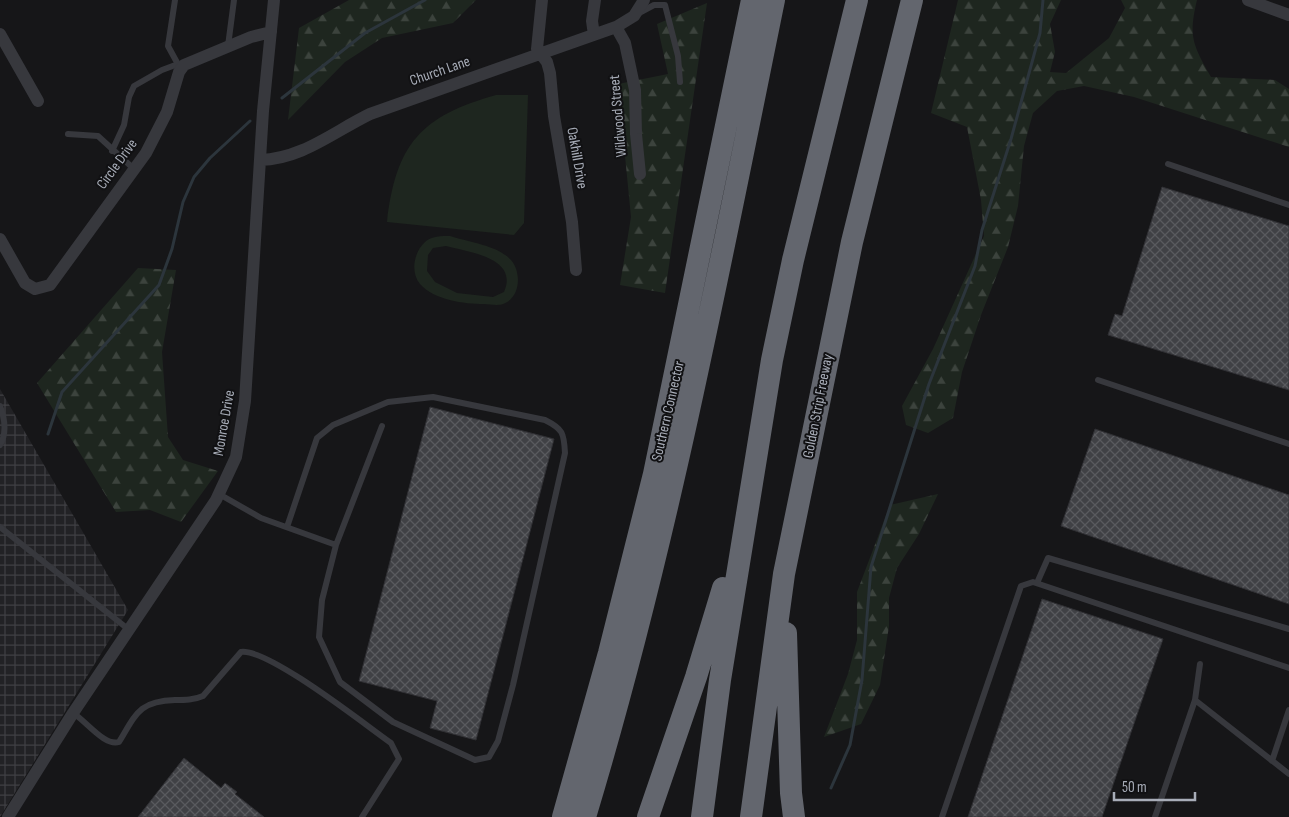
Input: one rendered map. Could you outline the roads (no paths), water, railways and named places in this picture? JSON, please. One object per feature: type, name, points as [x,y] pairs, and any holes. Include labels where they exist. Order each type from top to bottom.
[{"type":"highway","name":"Southern Connector","points":[[563,817],[610,653],[654,474],[752,0]]},
{"type":"highway","name":"Southern Connector","points":[[585,817],[666,517],[774,0]]},
{"type":"highway","points":[[702,817],[720,680],[772,360],[793,260],[857,0]]},
{"type":"highway","name":"Golden Strip Freeway","points":[[750,817],[784,574],[852,242],[912,0]]},
{"type":"highway","points":[[648,817],[696,677],[750,493]]},
{"type":"highway","points":[[784,574],[791,793],[794,817]]},
{"type":"street","name":"Monroe Drive","points":[[8,817],[73,713],[219,494],[236,457],[244,409],[260,160],[274,0]]},
{"type":"street","points":[[539,54],[537,39],[542,0]]},
{"type":"street","points":[[594,35],[592,22],[596,0]]},
{"type":"street","points":[[634,16],[644,0]]},
{"type":"street","points":[[1248,0],[1289,15]]},
{"type":"street","name":"Church Lane","points":[[260,160],[276,160],[299,153],[344,126],[370,114],[616,27],[634,16]]},
{"type":"street","name":"Wildwood Street","points":[[616,27],[625,43],[635,90],[636,134],[640,174]]},
{"type":"street","points":[[179,66],[228,46],[271,32]]},
{"type":"street","points":[[0,34],[38,101]]},
{"type":"street","name":"Oakhill Drive","points":[[539,54],[546,62],[550,73],[554,116],[572,222],[576,270]]},
{"type":"street","name":"Circle Drive","points":[[0,240],[25,283],[35,289],[45,288],[54,281],[146,153],[167,112],[179,66]]},
{"type":"lane","points":[[112,151],[124,125],[129,97],[134,86],[162,70],[179,66],[168,46],[175,0]]},
{"type":"lane","points":[[228,46],[234,0]]},
{"type":"lane","points":[[634,16],[654,5],[665,5],[678,56],[680,82]]},
{"type":"lane","points":[[68,134],[98,136],[112,151],[134,169]]},
{"type":"lane","points":[[1168,164],[1289,205]]},
{"type":"lane","points":[[1098,380],[1289,444]]},
{"type":"lane","points":[[287,527],[317,438],[333,425],[388,402],[433,397],[545,420],[558,426],[564,435],[565,452],[513,685],[498,741],[489,758],[474,760],[393,722],[340,682],[319,638],[322,600],[336,546],[382,426]]},
{"type":"lane","points":[[0,406],[5,418],[4,439],[0,446]]},
{"type":"lane","points":[[219,494],[261,518],[336,546]]},
{"type":"lane","points":[[0,527],[128,629]]},
{"type":"lane","points":[[1037,583],[1048,558],[1289,629]]},
{"type":"lane","points":[[942,817],[1021,586],[1033,582],[1037,583],[1289,668]]},
{"type":"lane","points":[[73,713],[83,719],[110,744],[119,742],[136,713],[145,705],[156,701],[195,699],[203,696],[241,652],[248,651],[259,655],[306,682],[391,743],[396,749],[398,759],[362,817]]},
{"type":"lane","points":[[1155,817],[1195,700],[1200,664]]},
{"type":"lane","points":[[1195,700],[1289,774]]},
{"type":"lane","points":[[1272,761],[1289,710]]},
{"type":"waterway","points":[[282,98],[365,33],[425,0]]},
{"type":"waterway","points":[[831,788],[850,745],[862,680],[871,567],[929,384],[975,266],[982,230],[1011,139],[1040,33],[1043,0]]},
{"type":"waterway","points":[[48,434],[62,392],[159,285],[172,249],[183,202],[194,177],[210,158],[250,121]]}]
